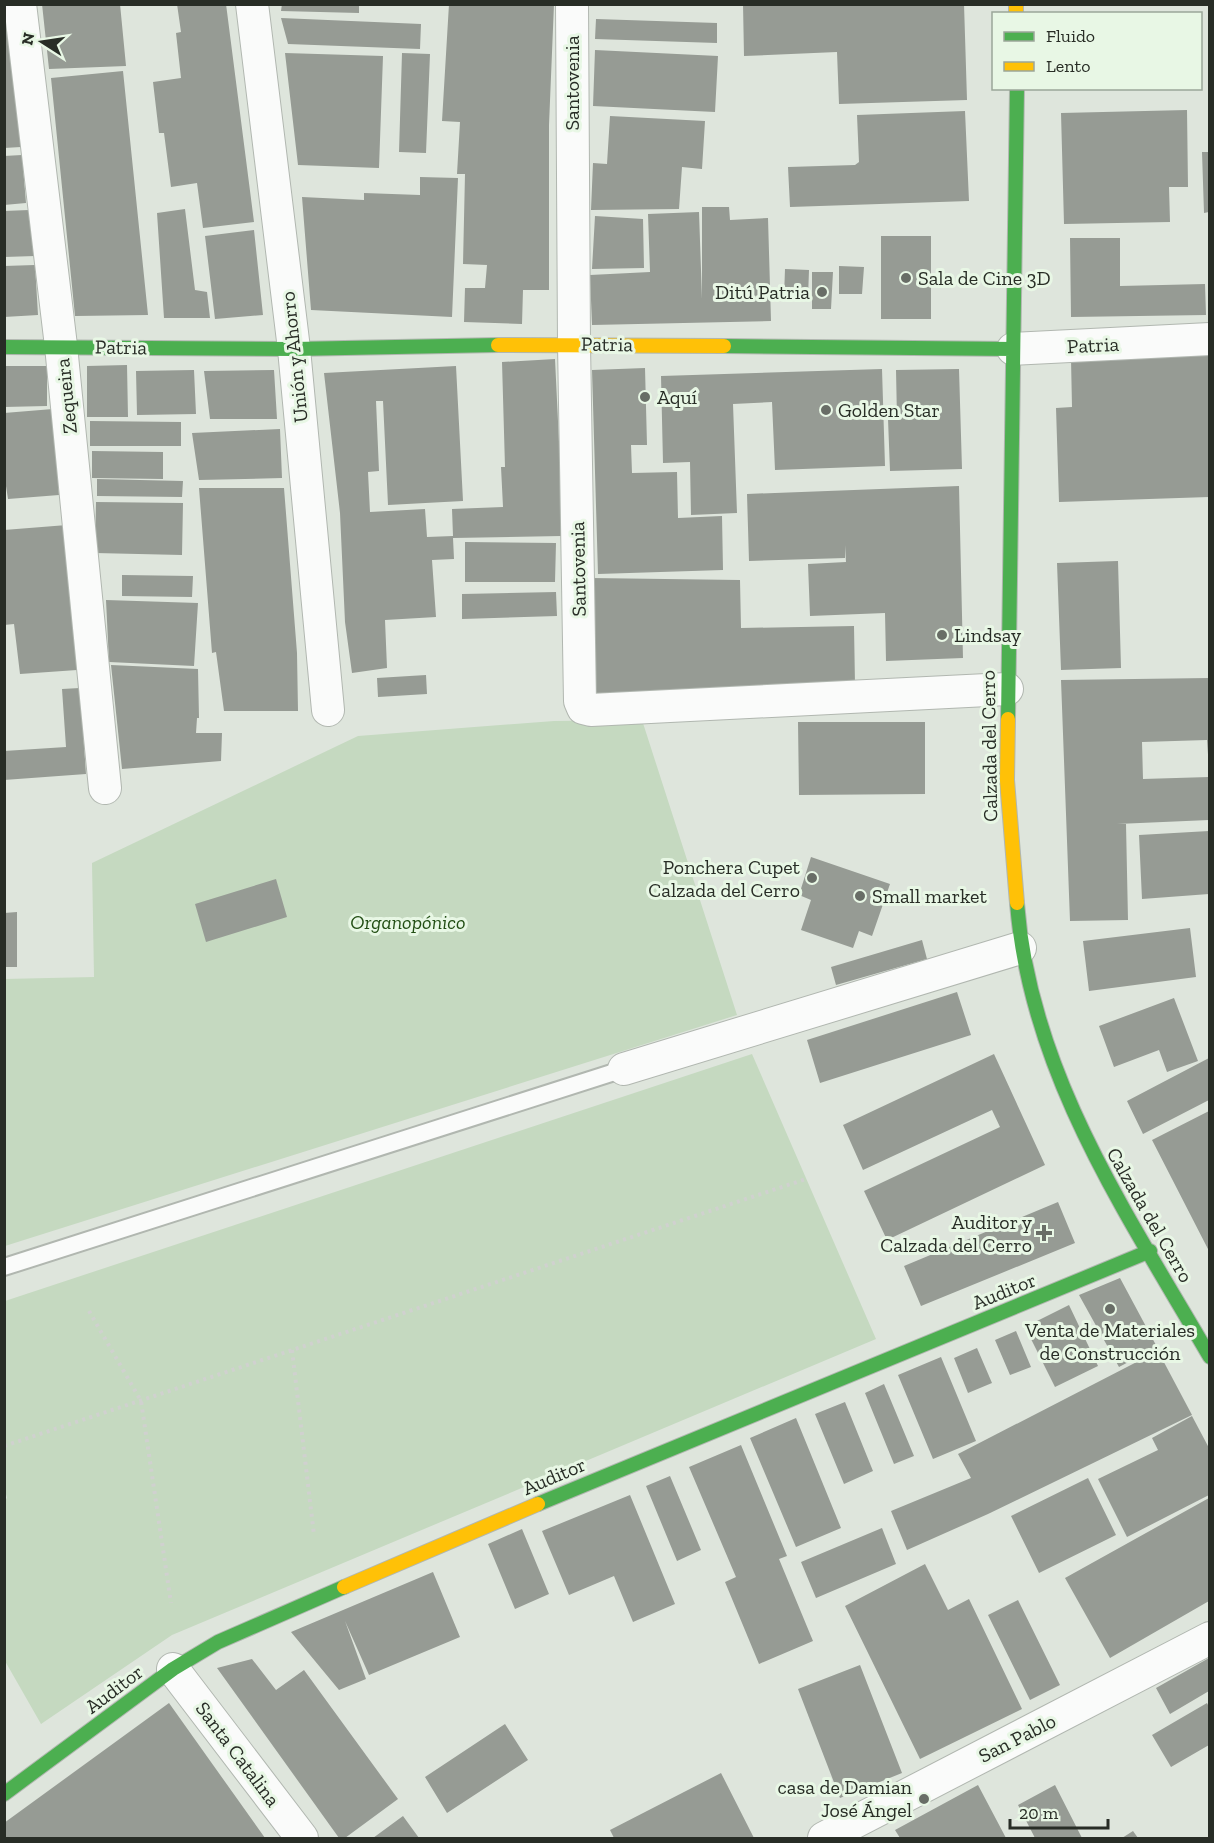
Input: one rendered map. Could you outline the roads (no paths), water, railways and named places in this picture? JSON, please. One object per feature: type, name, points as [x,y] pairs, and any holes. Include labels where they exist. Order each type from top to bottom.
[{"type":"street","name":"Zequeira","points":[[21,4],[61,346],[105,788]]},
{"type":"street","name":"Unión y Ahorro","points":[[252,4],[294,349],[328,710]]},
{"type":"street","name":"Santovenia","points":[[572,4],[573,344],[580,701],[583,708],[591,710],[1007,689]]},
{"type":"street","name":"Calzada del Cerro","points":[[1017,90],[1007,689],[1010,835],[1020,948],[1041,1034],[1093,1156],[1150,1251],[1209,1357]]},
{"type":"street","name":"Patria","points":[[4,347],[294,349],[573,344],[1013,349],[1209,339]]},
{"type":"street","points":[[624,1070],[1020,948]]},
{"type":"street","name":"Auditor","points":[[4,1794],[173,1669],[218,1642],[477,1529],[1150,1251]]},
{"type":"street","name":"San Pablo","points":[[824,1839],[1209,1638]]},
{"type":"street","name":"Santa Catalina","points":[[173,1669],[302,1839]]},
{"type":"lane","points":[[4,1267],[624,1070]]},
{"type":"place","name":"Sala de Cine 3D","points":[[906,278]]},
{"type":"place","name":"Ditú Patria","points":[[822,292]]},
{"type":"place","name":"Aquí","points":[[645,397]]},
{"type":"place","name":"Golden Star","points":[[826,410]]},
{"type":"place","name":"Lindsay","points":[[942,635]]},
{"type":"place","name":"Ponchera Cupet Calzada del Cerro","points":[[812,878]]},
{"type":"place","name":"Small market","points":[[860,896]]},
{"type":"place","name":"Auditor y Calzada del Cerro","points":[[1044,1233]]},
{"type":"place","name":"Venta de Materiales de Construcción","points":[[1110,1309]]},
{"type":"place","name":"casa de Damian José Ángel","points":[[924,1799]]},
{"type":"park label","name":"Organopónico","points":[[408,922]]}]
